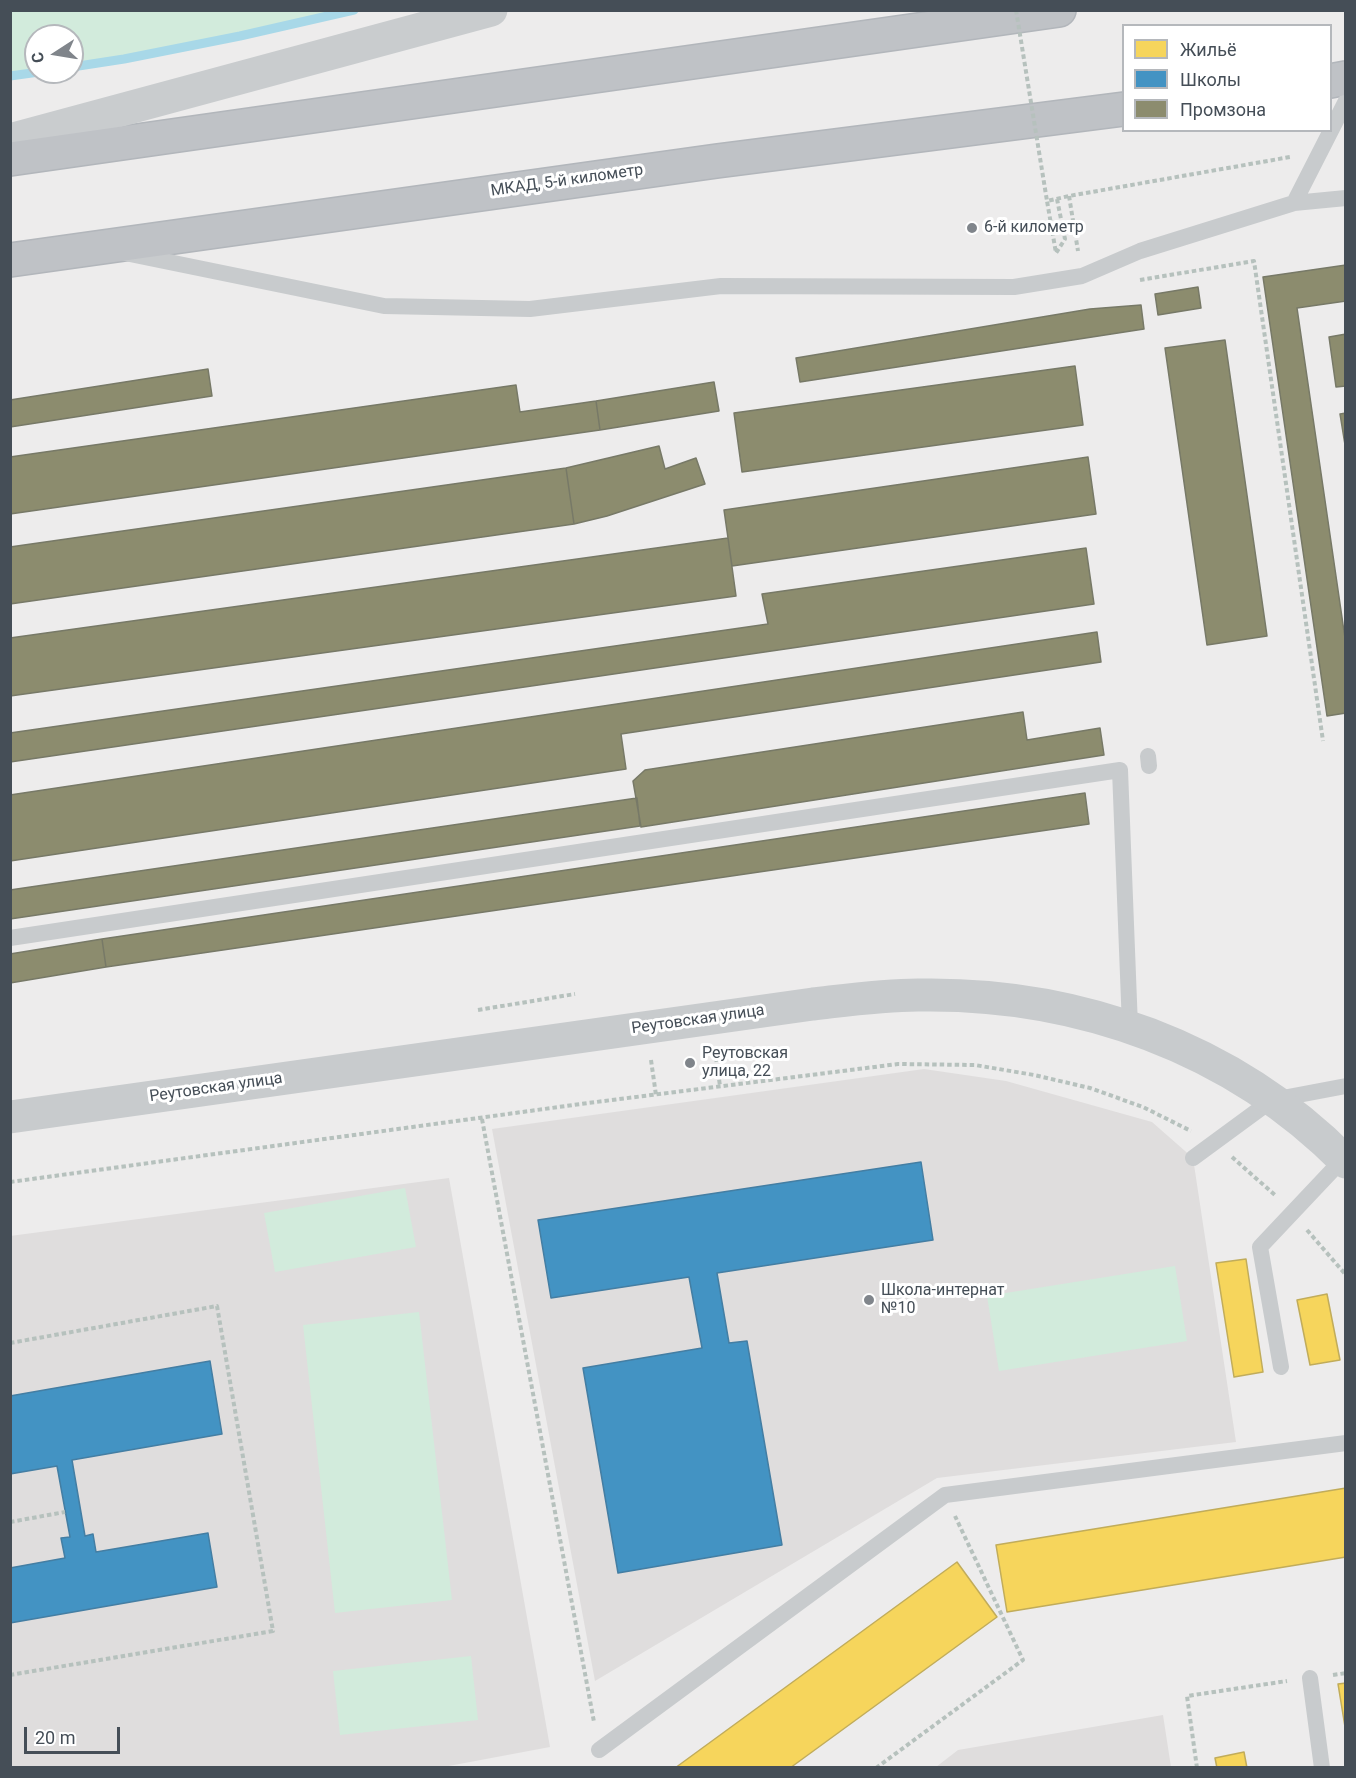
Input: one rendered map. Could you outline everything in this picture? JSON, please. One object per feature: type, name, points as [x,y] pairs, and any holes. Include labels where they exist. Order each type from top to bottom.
[{"type":"highway","points":[[10,159],[1059,10]]},
{"type":"highway","name":"МКАД, 5-й километр","points":[[10,260],[693,164],[1122,109]]},
{"type":"main road","points":[[10,140],[491,10]]},
{"type":"street","name":"Реутовская улица","points":[[10,1117],[867,998],[918,995],[1013,1001],[1057,1008],[1130,1027],[1173,1042],[1204,1057],[1272,1100],[1304,1124],[1344,1160]]},
{"type":"lane","points":[[1332,128],[1346,101]]},
{"type":"lane","points":[[1294,203],[1330,132]]},
{"type":"lane","points":[[97,248],[384,306],[530,309],[721,286],[1014,287],[1082,276],[1140,251],[1294,203],[1346,198]]},
{"type":"lane","points":[[10,938],[1120,770],[1130,1027]]},
{"type":"lane","points":[[1193,1158],[1272,1100],[1346,1086]]},
{"type":"lane","points":[[1281,1367],[1260,1247],[1344,1160]]},
{"type":"lane","points":[[599,1750],[945,1496],[1346,1443]]},
{"type":"lane","points":[[1310,1678],[1322,1767]]},
{"type":"path","points":[[1017,10],[1056,253],[1065,239],[1057,199]]},
{"type":"path","points":[[1047,201],[1320,151]]},
{"type":"path","points":[[1069,196],[1082,276]]},
{"type":"path","points":[[1138,280],[1254,261],[1323,741]]},
{"type":"path","points":[[478,1010],[574,994]]},
{"type":"path","points":[[10,1182],[898,1064],[975,1065],[1090,1088],[1143,1107],[1214,1143],[1245,1167],[1292,1212],[1346,1275]]},
{"type":"path","points":[[482,1119],[599,1750]]},
{"type":"path","points":[[10,1343],[217,1306],[273,1630],[10,1675]]},
{"type":"path","points":[[876,1767],[1023,1660],[945,1496]]},
{"type":"path","points":[[10,1522],[65,1512]]},
{"type":"path","points":[[1197,1767],[1187,1696],[1346,1673]]},
{"type":"shaded area","name":"Школа-интернат №10","points":[[924,1069],[1006,1081],[1152,1122],[1193,1158],[1236,1442],[937,1478],[595,1681],[492,1129]]},
{"type":"shaded area","points":[[449,1178],[550,1747],[438,1768],[11,1767],[10,1236]]},
{"type":"shaded area","points":[[1163,1715],[1171,1767],[936,1767],[958,1750]]},
{"type":"green space","points":[[11,10],[354,10],[240,36],[84,65],[84,24],[24,24],[24,74],[11,76]]},
{"type":"green space","points":[[405,1188],[416,1247],[275,1272],[264,1213]]},
{"type":"green space","points":[[1175,1266],[1187,1341],[999,1371],[987,1296]]},
{"type":"green space","points":[[419,1312],[452,1600],[335,1613],[303,1325]]},
{"type":"green space","points":[[471,1656],[478,1720],[340,1735],[333,1671]]},
{"type":"building: Жильё","points":[[1246,1259],[1263,1372],[1234,1377],[1216,1263]]},
{"type":"building: Жильё","points":[[1327,1294],[1340,1360],[1310,1365],[1297,1300]]},
{"type":"building: Жильё","points":[[1346,1488],[1346,1557],[1007,1612],[996,1545]]},
{"type":"building: Жильё","points":[[957,1562],[997,1617],[790,1768],[675,1768]]},
{"type":"building: Жильё","points":[[1346,1683],[1346,1733],[1338,1684]]},
{"type":"building: Жильё","points":[[1244,1752],[1247,1768],[1217,1768],[1215,1758]]},
{"type":"building: Школы","points":[[921,1162],[933,1240],[717,1273],[729,1343],[747,1341],[782,1545],[618,1573],[583,1368],[702,1348],[689,1277],[551,1298],[538,1220]]},
{"type":"building: Школы","points":[[210,1361],[222,1434],[72,1460],[85,1536],[93,1534],[96,1552],[208,1533],[217,1587],[10,1623],[10,1568],[65,1558],[61,1538],[70,1537],[57,1466],[10,1474],[10,1396]]},
{"type":"building: Промзона","points":[[1346,265],[1346,301],[1297,308],[1346,645],[1346,713],[1327,716],[1263,277]]},
{"type":"building: Промзона","points":[[1198,287],[1201,308],[1158,315],[1155,294]]},
{"type":"building: Промзона","points":[[1141,305],[1144,329],[800,382],[796,358],[1090,309]]},
{"type":"building: Промзона","points":[[1346,334],[1346,386],[1336,387],[1329,337]]},
{"type":"building: Промзона","points":[[1225,340],[1267,636],[1207,645],[1165,348]]},
{"type":"building: Промзона","points":[[1075,366],[1083,425],[742,472],[734,413]]},
{"type":"building: Промзона","points":[[208,369],[212,396],[10,427],[10,400]]},
{"type":"building: Промзона","points":[[714,382],[719,411],[600,430],[596,401]]},
{"type":"building: Промзона","points":[[516,385],[520,412],[596,401],[600,430],[10,514],[10,457]]},
{"type":"building: Промзона","points":[[1346,413],[1346,451],[1340,414]]},
{"type":"building: Промзона","points":[[659,446],[665,469],[696,458],[705,484],[607,516],[574,524],[566,468]]},
{"type":"building: Промзона","points":[[1088,457],[1096,514],[732,566],[724,510]]},
{"type":"building: Промзона","points":[[566,468],[574,524],[10,604],[10,547]]},
{"type":"building: Промзона","points":[[728,538],[736,596],[10,696],[10,638]]},
{"type":"building: Промзона","points":[[1086,548],[1094,604],[10,762],[10,733],[768,624],[762,594]]},
{"type":"building: Промзона","points":[[1097,632],[1101,662],[621,734],[626,769],[10,861],[10,795]]},
{"type":"building: Промзона","points":[[1023,712],[1027,740],[1100,728],[1104,755],[641,827],[633,781],[645,770]]},
{"type":"building: Промзона","points":[[1085,793],[1089,824],[106,967],[102,939]]},
{"type":"building: Промзона","points":[[637,798],[640,826],[10,919],[10,890]]},
{"type":"building: Промзона","points":[[102,939],[106,967],[10,983],[10,954]]},
{"type":"waterway","points":[[84,65],[240,36],[354,10]]},
{"type":"waterway","points":[[10,76],[24,74]]},
{"type":"place","name":"6-й километр","points":[[972,228]]},
{"type":"place","name":"Реутовская улица, 22","points":[[690,1063]]},
{"type":"place","name":"Школа-интернат №10","points":[[869,1300]]}]
